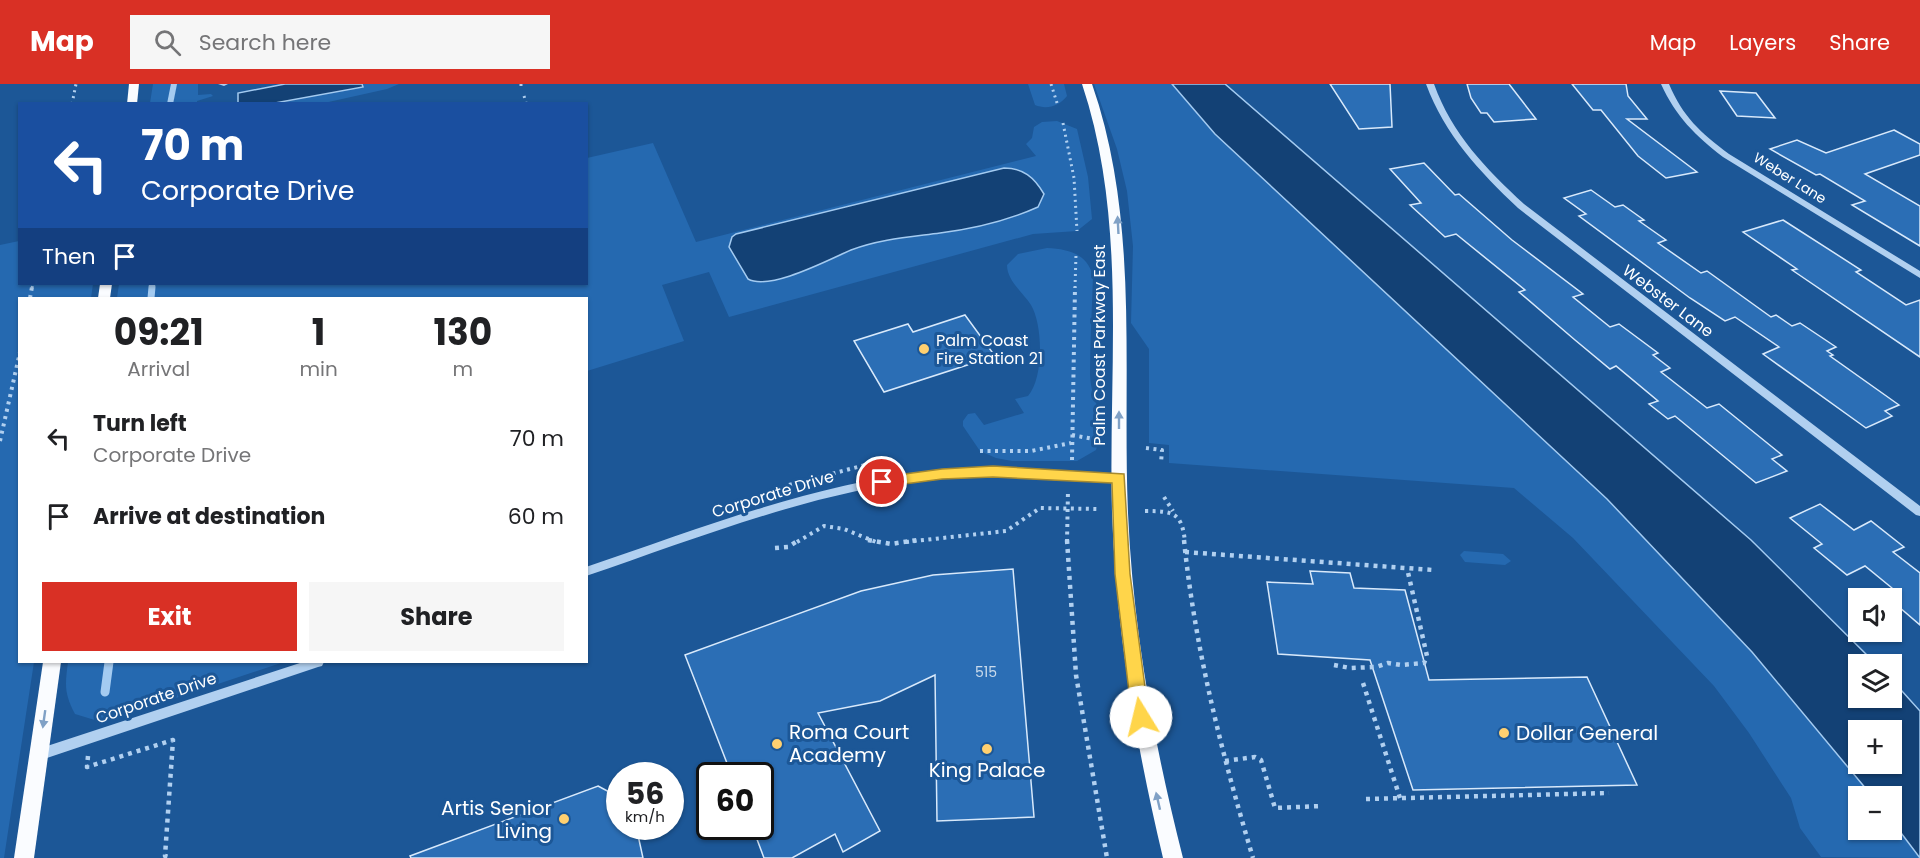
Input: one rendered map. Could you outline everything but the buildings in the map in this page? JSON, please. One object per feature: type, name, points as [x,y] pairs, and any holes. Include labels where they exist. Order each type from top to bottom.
[{"type":"main road","points":[[132,102],[134,84]]},
{"type":"main road","name":"Palm Coast Parkway East","points":[[1087,84],[1107,147],[1118,219],[1119,478],[1122,574],[1137,700],[1151,771],[1173,858]]},
{"type":"main road","points":[[24,858],[52,663]]},
{"type":"street","name":"Webster Lane","points":[[1430,84],[1446,119],[1464,147],[1521,206],[1920,512]]},
{"type":"street","name":"Weber Lane","points":[[1665,84],[1679,112],[1714,145],[1750,170],[1920,275]]},
{"type":"street","name":"Corporate Drive","points":[[588,571],[779,508],[861,485],[914,477],[993,472],[1119,478]]},
{"type":"street","name":"Corporate Drive","points":[[39,755],[315,663]]},
{"type":"path","points":[[72,102],[76,84]]},
{"type":"path","points":[[1051,84],[1058,106]]},
{"type":"path","points":[[524,96],[526,102]]},
{"type":"path","points":[[1063,123],[1074,178],[1077,231]]},
{"type":"path","points":[[1072,461],[1076,254]]},
{"type":"path","points":[[0,441],[18,361]]},
{"type":"path","points":[[1072,435],[1099,440]]},
{"type":"path","points":[[980,451],[1031,451],[1071,443]]},
{"type":"path","points":[[1146,448],[1162,450],[1161,463]]},
{"type":"path","points":[[1068,486],[1069,594],[1076,680],[1085,743],[1107,858]]},
{"type":"path","points":[[1164,497],[1184,525],[1185,552],[1200,653],[1225,761],[1253,858]]},
{"type":"path","points":[[775,548],[788,548],[824,526],[844,529],[881,544],[972,533],[996,534],[1006,531],[1040,508],[1097,509]]},
{"type":"path","points":[[1145,511],[1173,512]]},
{"type":"path","points":[[1185,552],[1433,570]]},
{"type":"path","points":[[1334,665],[1350,668],[1376,667],[1388,663],[1401,665],[1424,663],[1427,656],[1407,568]]},
{"type":"path","points":[[1363,683],[1400,798]]},
{"type":"path","points":[[88,756],[87,767],[173,740],[165,856],[172,858]]},
{"type":"path","points":[[1225,761],[1255,757],[1261,760],[1275,808],[1322,806]]},
{"type":"path","points":[[1366,799],[1609,793]]},
{"type":"shaded area","points":[[153,84],[198,84],[198,95],[211,94],[213,96],[197,102],[150,102]]},
{"type":"shaded area","points":[[285,84],[362,84],[363,87],[280,102],[238,102],[238,93]]},
{"type":"shaded area","points":[[362,84],[399,84],[387,89],[328,102],[285,102],[362,87]]},
{"type":"shaded area","points":[[1028,84],[1064,84],[1067,96],[1052,106],[1035,105]]},
{"type":"shaded area","points":[[1094,84],[1172,84],[1215,134],[1607,499],[1752,652],[1848,767],[1848,774],[1854,774],[1864,786],[1848,786],[1848,840],[1902,840],[1902,834],[1920,858],[1821,857],[1800,828],[1791,798],[1749,733],[1714,686],[1573,538],[1514,488],[1169,463],[1169,445],[1149,443],[1149,349],[1131,323],[1133,246],[1127,191],[1117,149]]},
{"type":"shaded area","points":[[1172,84],[1225,84],[1751,540],[1848,636],[1848,642],[1854,642],[1866,654],[1848,654],[1848,708],[1902,708],[1902,691],[1920,711],[1920,858],[1902,834],[1902,786],[1864,786],[1854,774],[1902,774],[1902,720],[1848,720],[1848,767],[1752,652],[1607,499],[1215,134]]},
{"type":"shaded area","points":[[1057,121],[1077,129],[1088,177],[1092,219],[1077,231],[1033,234],[729,317],[709,272],[662,285],[684,341],[588,371],[588,297],[117,297],[119,285],[588,285],[588,158],[653,143],[696,242],[1036,156],[1026,144],[1032,138],[1034,127],[1042,122]]},
{"type":"shaded area","points":[[1004,168],[1022,172],[1036,183],[1044,194],[1038,207],[1003,220],[977,226],[862,246],[799,273],[770,281],[758,282],[748,279],[729,247],[732,237],[736,234]]},
{"type":"shaded area","points":[[18,241],[18,285],[93,285],[91,297],[18,297],[18,663],[34,663],[4,858],[0,858],[0,245]]},
{"type":"shaded area","points":[[1047,248],[1076,254],[1086,262],[1093,276],[1090,374],[1100,418],[1100,437],[1096,450],[1077,461],[1012,461],[996,458],[980,451],[963,426],[963,421],[968,414],[975,413],[984,425],[1024,413],[1015,399],[1028,396],[1033,388],[1039,365],[1040,338],[1031,305],[1012,281],[1007,265],[1018,254]]},
{"type":"shaded area","points":[[1464,551],[1503,554],[1511,561],[1505,565],[1465,562],[1460,555]]},
{"type":"shaded area","points":[[68,663],[281,663],[122,716],[98,721],[75,714],[66,689]]},
{"type":"waterway","points":[[170,102],[174,84]]},
{"type":"waterway","points":[[151,297],[152,287]]},
{"type":"waterway","points":[[105,692],[109,663]]},
{"type":"place","name":"Palm Coast Fire Station 21","points":[[924,349]]},
{"type":"place","name":"Dollar General","points":[[1504,733]]},
{"type":"place","name":"Roma Court Academy","points":[[777,744]]},
{"type":"place","name":"King Palace","points":[[987,749]]},
{"type":"place","name":"Artis Senior Living","points":[[564,819]]},
{"type":"route","points":[[882,482],[942,474],[993,472],[1054,473],[1119,478],[1122,574],[1128,633],[1141,717]]}]
